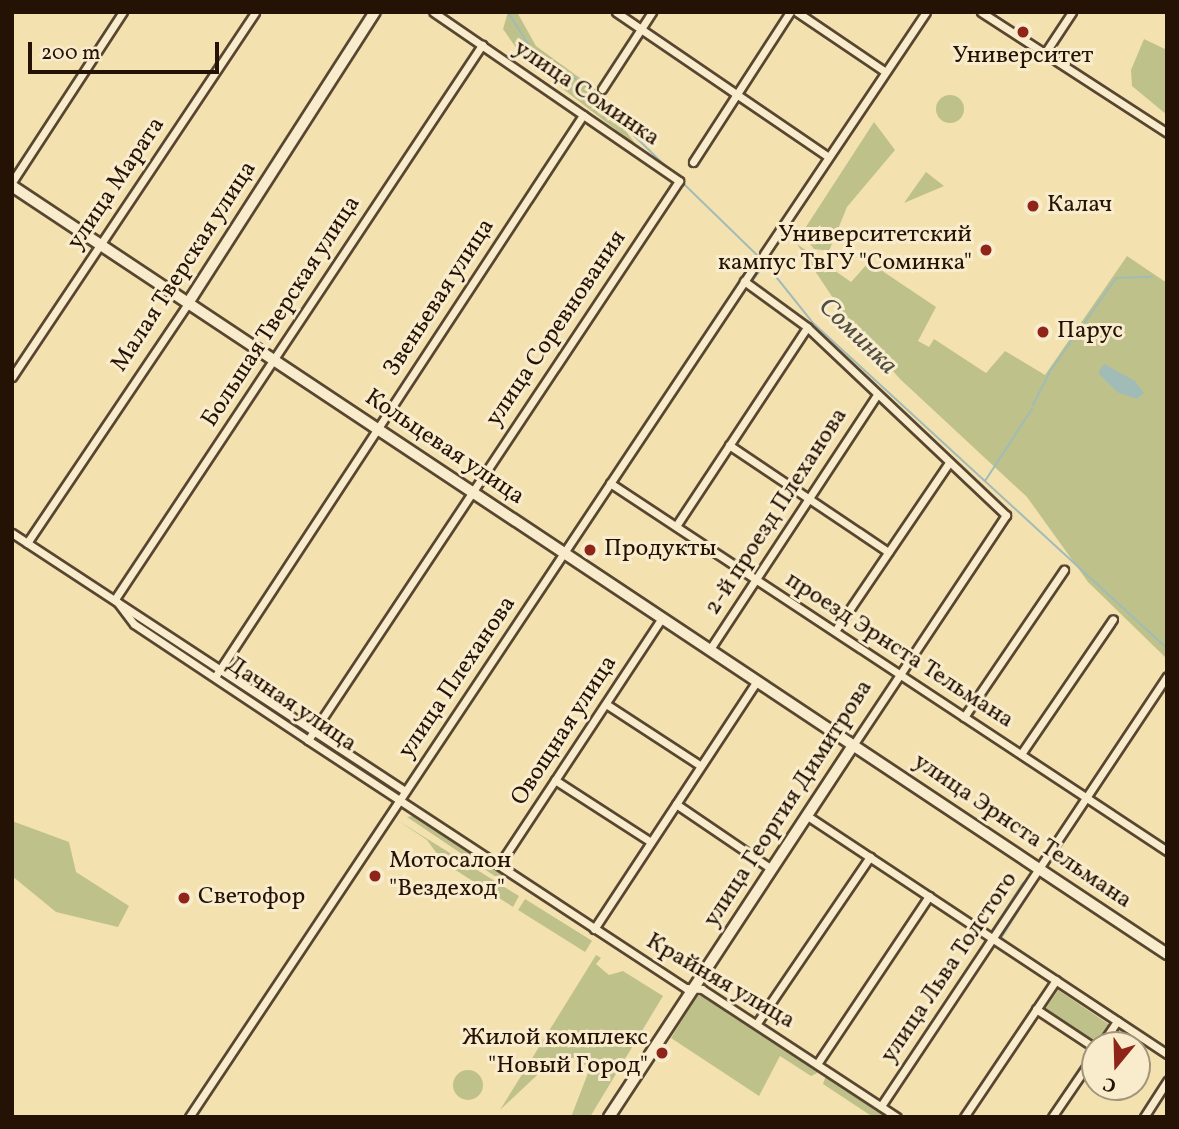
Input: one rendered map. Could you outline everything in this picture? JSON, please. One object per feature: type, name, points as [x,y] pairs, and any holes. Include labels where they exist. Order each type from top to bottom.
[{"type":"main road","name":"Малая Тверская улица","points":[[188,303],[375,12]]},
{"type":"main road","name":"Кольцевая улица","points":[[12,184],[853,745]]},
{"type":"main road","name":"улица Георгия Димитрова","points":[[609,1117],[853,745]]},
{"type":"main road","name":"улица Эрнста Тельмана","points":[[853,745],[1167,954]]},
{"type":"street","points":[[12,184],[123,12]]},
{"type":"street","name":"улица Марата","points":[[12,377],[256,12]]},
{"type":"street","name":"улица Соминка","points":[[433,12],[583,116],[676,185]]},
{"type":"street","points":[[616,12],[827,155]]},
{"type":"street","points":[[602,89],[652,12]]},
{"type":"street","points":[[693,163],[790,12]]},
{"type":"street","points":[[797,12],[884,71]]},
{"type":"street","name":"улица Плеханова","points":[[189,1117],[827,155],[926,12]]},
{"type":"street","points":[[981,12],[1167,133]]},
{"type":"street","points":[[1045,53],[1072,12]]},
{"type":"street","name":"Большая Тверская улица","points":[[115,599],[482,46]]},
{"type":"street","name":"Звеньевая улица","points":[[215,677],[583,116]]},
{"type":"street","name":"улица Соревнования","points":[[308,740],[676,185]]},
{"type":"street","points":[[744,281],[807,327],[947,464],[835,631]]},
{"type":"street","name":"Малая Тверская улица","points":[[27,543],[188,303]]},
{"type":"street","points":[[676,526],[807,327]]},
{"type":"street","name":"2-й проезд Плеханова","points":[[710,649],[877,395]]},
{"type":"street","points":[[729,444],[888,552]]},
{"type":"street","name":"улица Георгия Димитрова","points":[[853,745],[1006,515],[947,464]]},
{"type":"street","name":"проезд Эрнста Тельмана","points":[[610,483],[1167,851]]},
{"type":"street","name":"Дачная улица","points":[[12,533],[405,791]]},
{"type":"street","points":[[964,717],[1064,570]]},
{"type":"street","name":"Дачная улица","points":[[115,599],[134,624],[594,929]]},
{"type":"street","name":"Овощная улица","points":[[499,865],[662,618]]},
{"type":"street","points":[[1021,754],[1113,619]]},
{"type":"street","name":"улица Льва Толстого","points":[[881,1106],[1167,676]]},
{"type":"street","points":[[594,929],[757,681]]},
{"type":"street","points":[[606,704],[701,766]]},
{"type":"street","points":[[555,780],[651,842]]},
{"type":"street","points":[[676,804],[770,869]]},
{"type":"street","points":[[806,815],[1167,1054]]},
{"type":"street","points":[[757,1023],[870,857]]},
{"type":"street","points":[[817,1064],[929,896]]},
{"type":"street","name":"Крайняя улица","points":[[594,929],[757,1023],[897,1117]]},
{"type":"street","points":[[964,1117],[1056,980]]},
{"type":"street","points":[[1036,1009],[1081,1039]]},
{"type":"street","points":[[1110,1031],[1117,1021]]},
{"type":"street","points":[[1052,1117],[1081,1075]]},
{"type":"street","points":[[1143,1117],[1167,1081]]},
{"type":"green space","points":[[508,12],[517,12],[536,46],[595,89],[637,146],[524,59],[503,29]]},
{"type":"green space","points":[[1144,39],[1167,50],[1167,115],[1132,86],[1131,70]]},
{"type":"green space","points":[[950,95],[960,99],[964,109],[960,119],[950,123],[940,119],[936,109],[940,99]]},
{"type":"green space","points":[[874,122],[895,150],[847,207],[829,251],[814,249],[802,233]]},
{"type":"green space","points":[[926,172],[944,186],[904,203],[918,183]]},
{"type":"green space","points":[[797,244],[851,282],[869,262],[936,307],[918,341],[929,347],[934,339],[986,373],[1005,351],[1045,375],[1127,256],[1167,283],[1167,659],[1088,582],[1027,497],[900,379],[845,316]]},
{"type":"green space","points":[[418,815],[507,874],[505,883],[407,817]]},
{"type":"green space","points":[[397,820],[519,896],[513,907],[443,862],[427,840]]},
{"type":"green space","points":[[12,821],[69,842],[76,872],[129,906],[118,927],[56,912],[12,876]]},
{"type":"green space","points":[[525,899],[592,941],[585,952],[518,910]]},
{"type":"green space","points":[[596,955],[601,958],[596,964],[609,975],[623,971],[663,996],[590,1117],[571,1117],[590,1068],[574,1058],[549,1064],[500,1110]]},
{"type":"green space","points":[[1058,990],[1110,1025],[1106,1031],[1081,1031],[1081,1034],[1045,1010]]},
{"type":"green space","points":[[698,994],[818,1069],[817,1073],[811,1076],[780,1056],[759,1096],[671,1038]]},
{"type":"green space","points":[[468,1070],[478,1075],[483,1085],[478,1095],[468,1100],[458,1095],[453,1085],[458,1075]]},
{"type":"green space","points":[[826,1075],[876,1111],[891,1117],[873,1117],[823,1084]]},
{"type":"water","points":[[1104,364],[1135,381],[1144,393],[1137,399],[1117,392],[1098,373]]},
{"type":"waterway","name":"Соминка","points":[[508,12],[530,47],[609,103],[615,117],[765,263],[813,323],[1167,648]]},
{"type":"waterway","points":[[751,282],[765,265]]},
{"type":"waterway","points":[[1033,405],[1050,371],[1116,278],[1152,277]]},
{"type":"waterway","points":[[737,300],[747,287]]},
{"type":"waterway","points":[[985,481],[1032,409]]},
{"type":"waterway","points":[[1000,940],[1038,879]]},
{"type":"waterway","points":[[991,932],[1023,883]]},
{"type":"waterway","points":[[1040,1010],[1058,986],[1112,1023]]},
{"type":"waterway","points":[[1037,1015],[1091,1051],[1047,1117]]},
{"type":"waterway","points":[[1116,1026],[1167,1060]]},
{"type":"waterway","points":[[1139,1117],[1167,1074]]},
{"type":"waterway","points":[[1057,1117],[1081,1082]]},
{"type":"waterway","points":[[1148,1117],[1167,1089]]},
{"type":"place","name":"Университет","points":[[1023,32]]},
{"type":"place","name":"Калач","points":[[1033,206]]},
{"type":"place","name":"Университетский кампус ТвГУ \"Соминка\"","points":[[986,250]]},
{"type":"place","name":"Парус","points":[[1043,332]]},
{"type":"place","name":"Продукты","points":[[590,550]]},
{"type":"place","name":"Мотосалон \"Вездеход\"","points":[[375,876]]},
{"type":"place","name":"Светофор","points":[[184,898]]},
{"type":"place","name":"Жилой комплекс \"Новый Город\"","points":[[662,1053]]}]
